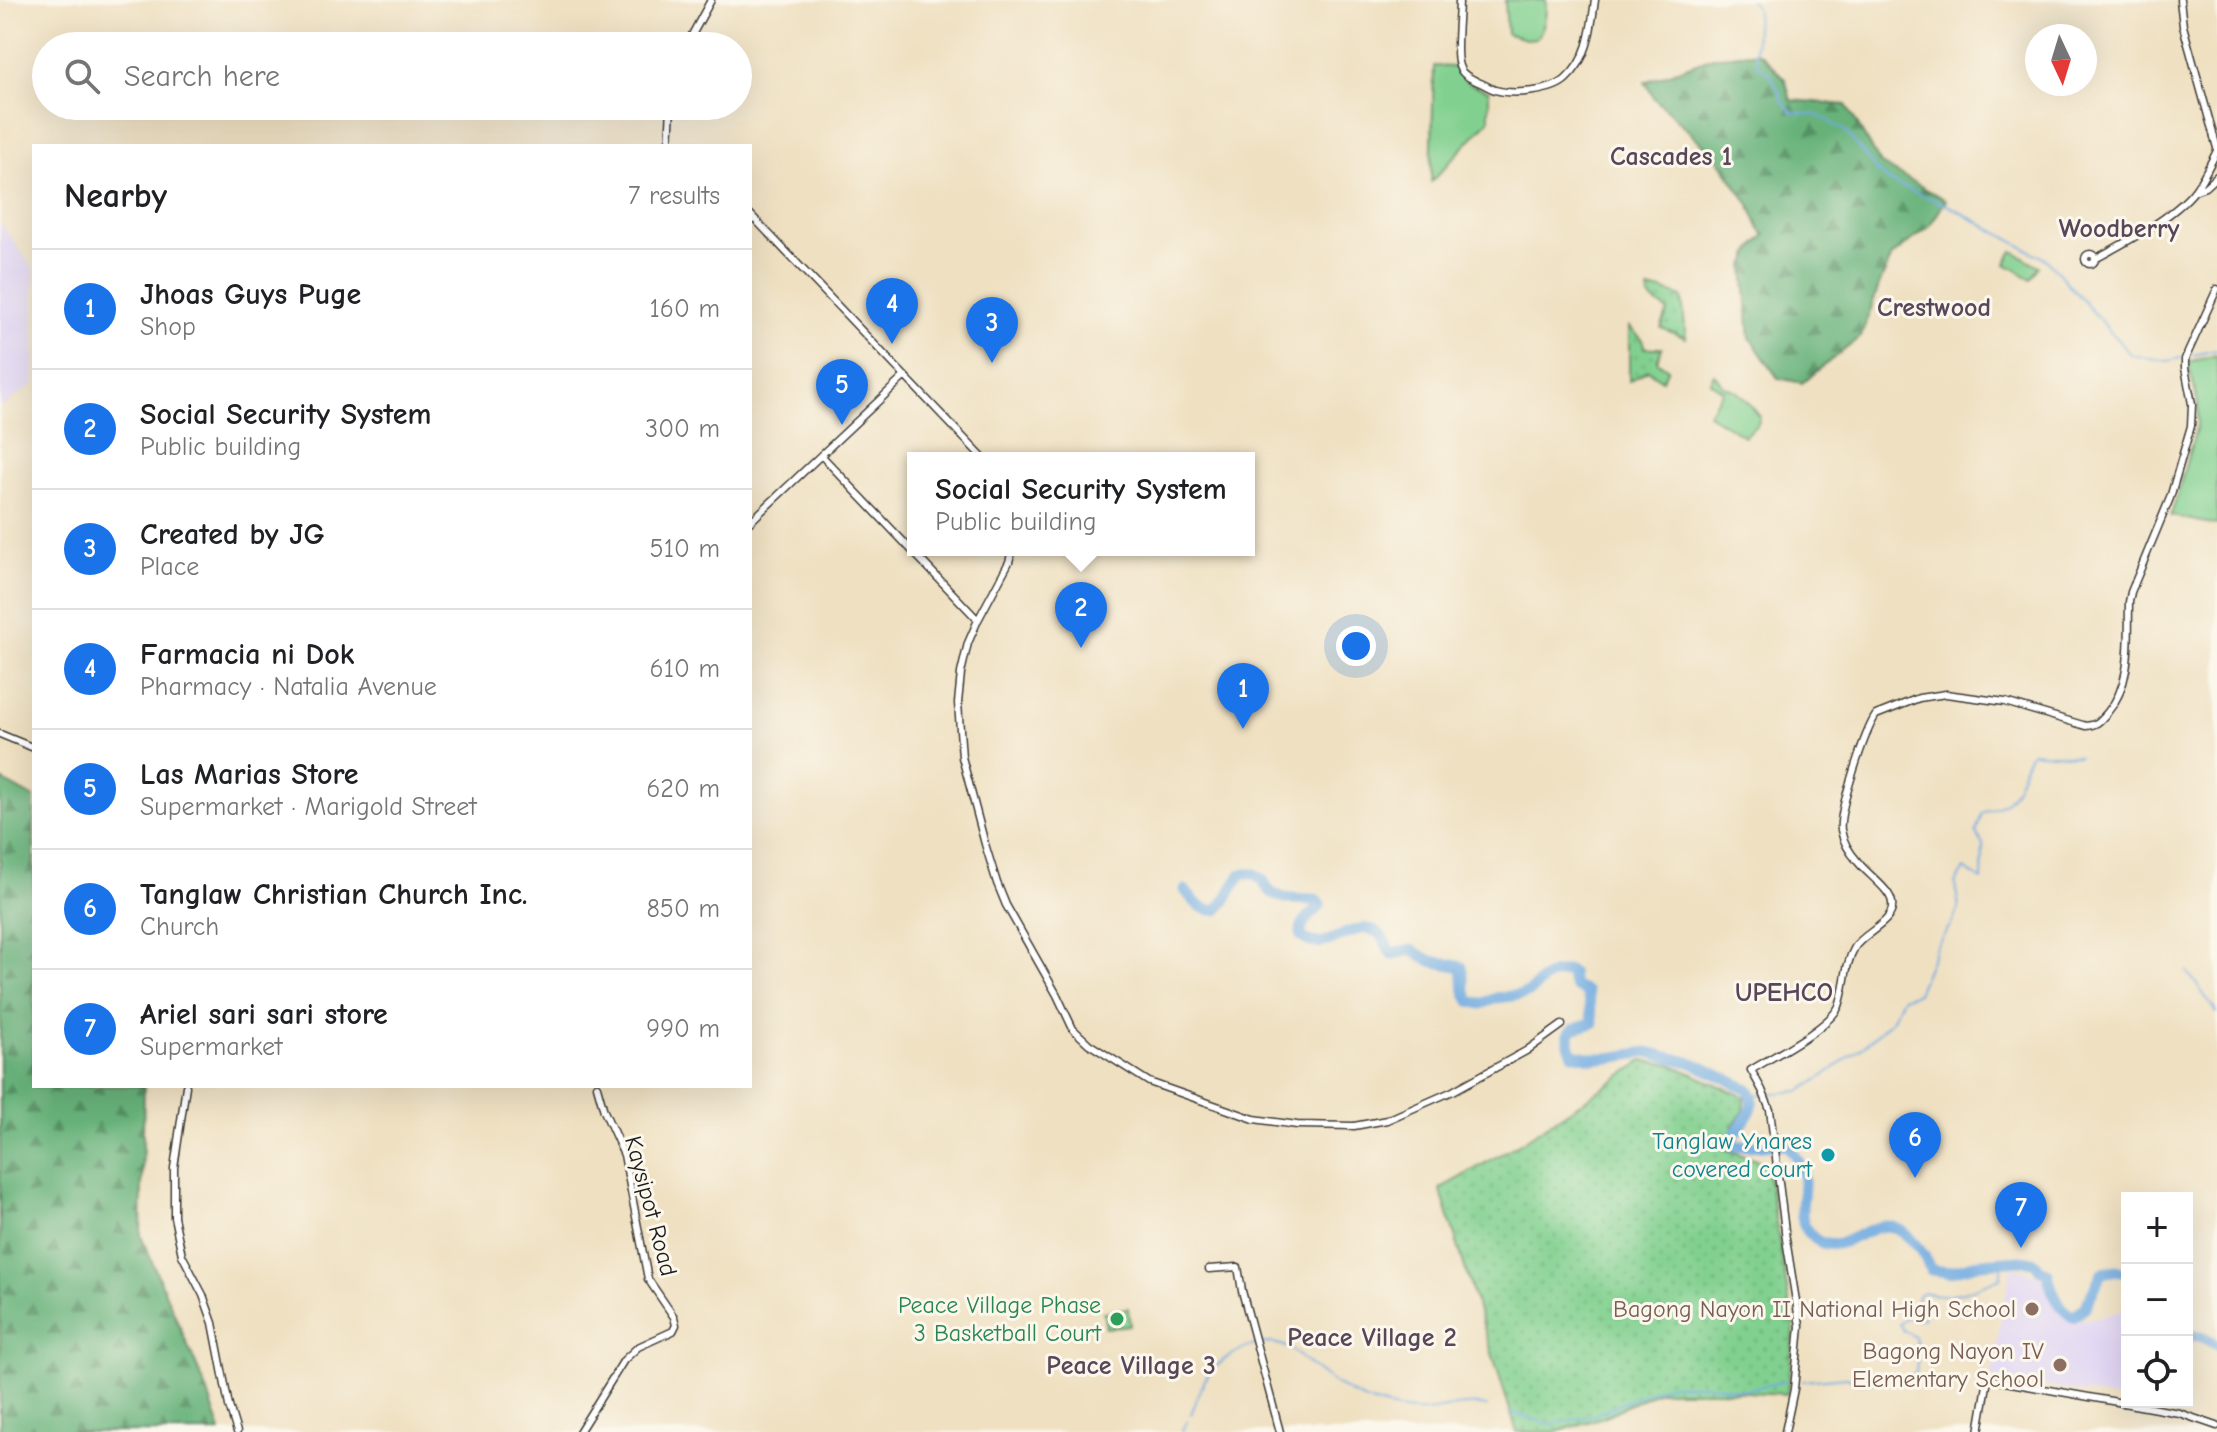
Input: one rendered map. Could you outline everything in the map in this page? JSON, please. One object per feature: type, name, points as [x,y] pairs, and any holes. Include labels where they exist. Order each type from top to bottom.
[{"type":"street","points":[[694,32],[711,0]]},
{"type":"street","points":[[1459,0],[1458,62],[1464,75],[1493,89],[1509,92],[1546,89],[1566,79],[1583,56],[1589,41],[1595,0]]},
{"type":"street","points":[[2095,259],[2164,218],[2194,191],[2217,150],[2183,26],[2180,0]]},
{"type":"street","points":[[669,144],[670,120]]},
{"type":"street","points":[[2194,191],[2205,187],[2217,176]]},
{"type":"street","points":[[752,216],[977,452]]},
{"type":"street","points":[[1785,1432],[1794,1389],[1800,1326],[1770,1110],[1751,1070],[1834,1014],[1843,995],[1848,965],[1855,947],[1864,935],[1892,913],[1889,893],[1864,870],[1844,841],[1840,828],[1840,816],[1873,720],[1876,715],[1919,698],[1946,694],[2005,702],[2086,726],[2099,722],[2112,707],[2127,670],[2131,592],[2170,498],[2191,426],[2192,404],[2185,359],[2217,289]]},
{"type":"street","points":[[752,520],[905,376]]},
{"type":"street","points":[[821,455],[907,545]]},
{"type":"street","points":[[917,556],[978,620]]},
{"type":"street","points":[[1010,556],[968,643],[958,703],[962,757],[975,810],[1006,905],[1073,1029],[1089,1044],[1149,1082],[1241,1115],[1297,1125],[1354,1126],[1387,1120],[1453,1091],[1526,1051],[1562,1025]]},
{"type":"street","points":[[0,734],[32,747]]},
{"type":"street","points":[[186,1088],[174,1168],[174,1217],[182,1255],[203,1295],[213,1323],[237,1432]]},
{"type":"street","name":"Kaysipot Road","points":[[579,1432],[624,1360],[638,1347],[673,1331],[676,1325],[674,1317],[648,1279],[624,1155],[604,1111],[598,1088]]},
{"type":"street","points":[[1209,1269],[1238,1267],[1280,1432]]},
{"type":"street","points":[[1979,1432],[1988,1379],[2179,1413],[2217,1426]]},
{"type":"shaded area","points":[[0,222],[32,267],[32,385],[0,408]]},
{"type":"shaded area","points":[[2011,1267],[2041,1277],[2066,1316],[2083,1320],[2121,1312],[2121,1399],[1991,1377]]},
{"type":"green space","points":[[1505,0],[1546,0],[1544,25],[1536,38],[1507,34]]},
{"type":"green space","points":[[1760,53],[1785,79],[1791,100],[1846,105],[1881,164],[1946,200],[1929,227],[1892,256],[1861,337],[1802,383],[1778,378],[1750,338],[1744,268],[1751,251],[1765,235],[1750,206],[1718,159],[1654,98],[1645,82],[1713,57]]},
{"type":"green space","points":[[1434,66],[1453,67],[1468,83],[1489,91],[1489,120],[1431,182]]},
{"type":"green space","points":[[2013,251],[2039,266],[2031,279],[2006,264]]},
{"type":"green space","points":[[1648,290],[1662,290],[1682,297],[1686,338],[1661,328],[1668,311],[1649,297]]},
{"type":"green space","points":[[1629,327],[1643,340],[1646,348],[1662,348],[1657,361],[1668,369],[1662,380],[1648,370],[1629,381]]},
{"type":"green space","points":[[2217,355],[2217,525],[2171,516],[2197,425],[2198,403],[2188,362]]},
{"type":"green space","points":[[1714,374],[1725,387],[1745,399],[1760,417],[1758,424],[1744,436],[1708,414],[1723,391],[1710,382]]},
{"type":"green space","points":[[0,779],[32,797],[32,1088],[144,1088],[141,1236],[207,1390],[221,1432],[0,1432]]},
{"type":"green space","points":[[1643,1061],[1670,1064],[1745,1097],[1744,1111],[1733,1126],[1727,1150],[1766,1163],[1794,1331],[1787,1394],[1658,1391],[1603,1417],[1557,1432],[1517,1432],[1440,1189],[1522,1142]]},
{"type":"green space","name":"Peace Village Phase 3 Basketball Court","points":[[1128,1308],[1130,1325],[1106,1328],[1103,1312]]},
{"type":"waterway","points":[[1750,0],[1757,9],[1757,64],[1771,74],[1784,103],[1792,112],[1817,115],[1844,130],[1888,181],[1949,206],[2047,260],[2131,355],[2168,361],[2181,358]]},
{"type":"waterway","points":[[2193,355],[2217,350]]},
{"type":"waterway","points":[[1752,1095],[1800,1091],[1865,1045],[1891,1021],[1902,998],[1917,993],[1937,945],[1952,923],[1959,908],[1955,884],[1964,869],[1982,880],[1983,844],[1976,832],[1982,813],[2011,797],[2031,752],[2079,756]]},
{"type":"waterway","points":[[1185,890],[1202,907],[1217,910],[1241,874],[1255,874],[1278,896],[1316,900],[1320,905],[1304,922],[1301,931],[1301,936],[1310,942],[1319,943],[1359,929],[1369,929],[1380,935],[1392,954],[1412,950],[1431,961],[1462,967],[1465,991],[1470,1001],[1481,1004],[1530,992],[1552,974],[1572,973],[1575,986],[1587,992],[1593,1023],[1569,1033],[1573,1054],[1609,1058],[1648,1052],[1693,1063],[1748,1089],[1752,1097],[1751,1110],[1731,1143],[1735,1146],[1787,1145],[1803,1172],[1802,1219],[1809,1233],[1819,1242],[1841,1243],[1885,1226],[1896,1228],[1907,1236],[1923,1254],[1931,1270],[1948,1272],[1981,1263],[2034,1262],[2048,1273],[2056,1298],[2073,1317],[2085,1307],[2102,1273],[2121,1272]]},
{"type":"waterway","points":[[2187,971],[2217,1013]]},
{"type":"waterway","points":[[1803,1381],[1847,1377],[1860,1383],[1904,1378],[1916,1373],[1918,1352],[1915,1337],[1899,1324],[1908,1317],[1912,1320],[1924,1318],[1916,1308],[1918,1295],[1923,1292],[1953,1294],[1972,1289],[2000,1278],[2003,1263]]},
{"type":"waterway","points":[[2193,1335],[2217,1345]]},
{"type":"waterway","points":[[1191,1414],[1201,1388],[1212,1371],[1231,1355],[1268,1343],[1290,1349],[1341,1387],[1383,1406],[1420,1411],[1463,1405],[1486,1406]]},
{"type":"waterway","points":[[1512,1413],[1550,1424],[1592,1416],[1669,1385],[1704,1384],[1743,1390],[1786,1381]]},
{"type":"waterway","points":[[1182,1431],[1187,1421]]},
{"type":"place","name":"Farmacia ni Dok","points":[[892,344]]},
{"type":"place","name":"Created by JG","points":[[992,363]]},
{"type":"place","name":"Las Marias Store","points":[[842,425]]},
{"type":"place","name":"Social Security System","points":[[1081,648]]},
{"type":"place","name":"Jhoas Guys Puge","points":[[1243,729]]},
{"type":"place","name":"Tanglaw Ynares covered court","points":[[1828,1155]]},
{"type":"place","name":"Tanglaw Christian Church Inc.","points":[[1915,1178]]},
{"type":"place","name":"Ariel sari sari store","points":[[2021,1248]]},
{"type":"place","name":"Bagong Nayon II National High School","points":[[2032,1309]]},
{"type":"place","name":"Peace Village Phase 3 Basketball Court","points":[[1117,1319]]},
{"type":"place","name":"Bagong Nayon IV Elementary School","points":[[2060,1365]]},
{"type":"district","name":"Cascades 1","points":[[1671,157]]},
{"type":"district","name":"Woodberry","points":[[2119,229]]},
{"type":"district","name":"Crestwood","points":[[1934,308]]},
{"type":"district","name":"UPEHCO","points":[[1784,993]]},
{"type":"district","name":"Peace Village 2","points":[[1372,1338]]},
{"type":"district","name":"Peace Village 3","points":[[1131,1366]]}]
